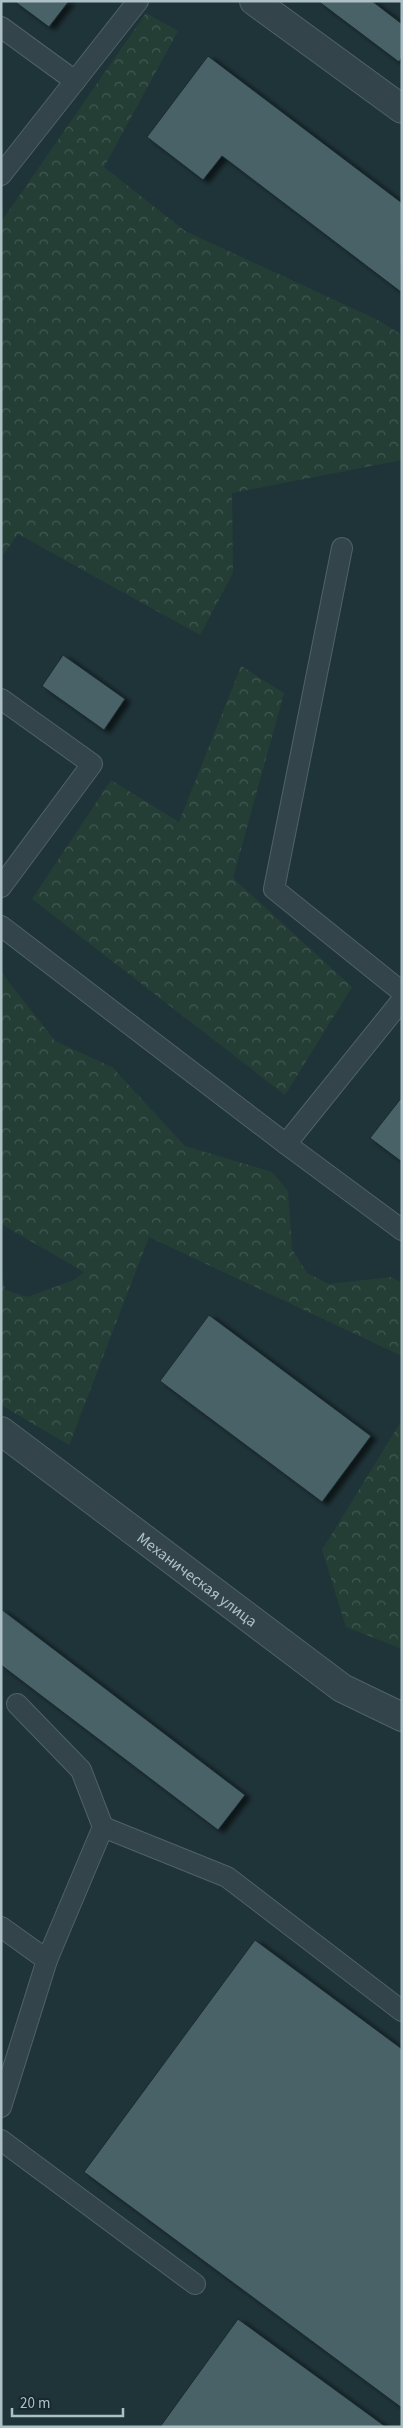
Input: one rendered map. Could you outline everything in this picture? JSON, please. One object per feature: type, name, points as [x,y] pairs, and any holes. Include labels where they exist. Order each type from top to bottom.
[{"type":"street","points":[[254,1],[402,109]]},
{"type":"street","name":"Механическая улица","points":[[1,1431],[342,1688],[402,1717]]},
{"type":"street","points":[[342,1688],[402,1731]]},
{"type":"lane","points":[[1,175],[138,1]]},
{"type":"lane","points":[[1,27],[75,81]]},
{"type":"lane","points":[[342,548],[274,889],[402,992]]},
{"type":"lane","points":[[1,699],[92,764],[1,887]]},
{"type":"lane","points":[[1,926],[286,1144],[402,1230]]},
{"type":"lane","points":[[286,1144],[402,1000]]},
{"type":"lane","points":[[1,2107],[47,1960],[103,1827],[81,1770],[17,1704]]},
{"type":"lane","points":[[103,1827],[227,1877],[402,2011]]},
{"type":"lane","points":[[1,1927],[47,1960]]},
{"type":"lane","points":[[1,2140],[195,2284]]},
{"type":"green space","points":[[146,13],[178,31],[104,167],[185,231],[376,319],[402,335],[402,460],[232,493],[233,573],[200,635],[18,534],[1,558],[1,222]]},
{"type":"green space","points":[[241,666],[284,693],[233,878],[352,987],[285,1095],[32,899],[111,780],[179,822]]},
{"type":"green space","points":[[1,972],[55,1041],[112,1067],[185,1146],[272,1172],[288,1191],[292,1249],[307,1273],[329,1284],[391,1277],[402,1283],[402,1356],[149,1237],[69,1445],[1,1405],[1,1270],[5,1290],[27,1297],[74,1280],[84,1272],[1,1224]]},
{"type":"green space","points":[[402,1420],[402,1649],[346,1627],[322,1550]]},
{"type":"building","points":[[14,1],[69,1],[49,27]]},
{"type":"building","points":[[318,1],[372,1],[402,24],[402,57],[399,62]]},
{"type":"building","points":[[208,56],[402,203],[401,292],[222,156],[203,180],[147,137]]},
{"type":"building","points":[[63,655],[125,699],[104,730],[42,686]]},
{"type":"building","points":[[402,1097],[402,1162],[370,1138]]},
{"type":"building","points":[[209,1315],[371,1436],[322,1502],[160,1381]]},
{"type":"building","points":[[1,1609],[245,1795],[218,1830],[1,1665]]},
{"type":"building","points":[[255,1940],[402,2049],[402,2408],[84,2172]]},
{"type":"building","points":[[238,2319],[386,2427],[160,2427]]}]
